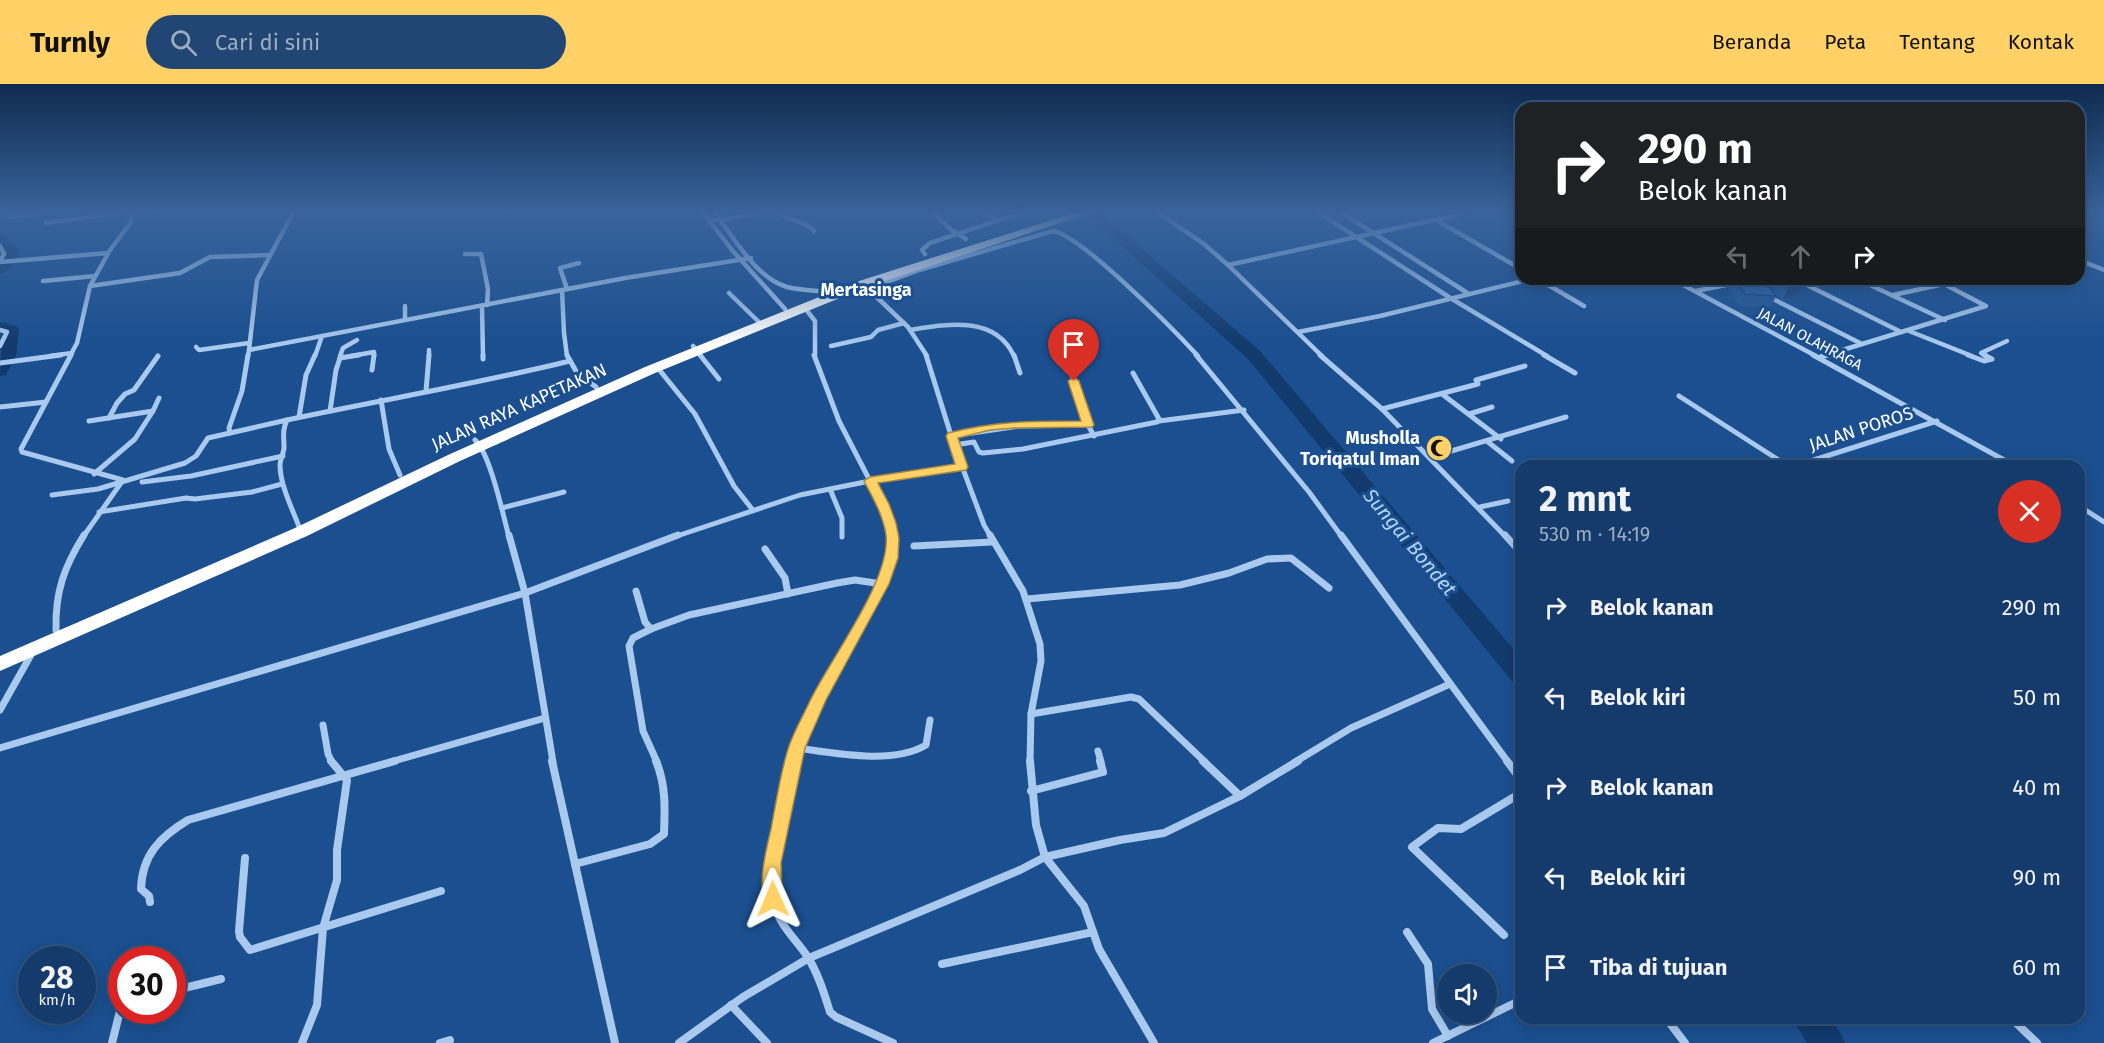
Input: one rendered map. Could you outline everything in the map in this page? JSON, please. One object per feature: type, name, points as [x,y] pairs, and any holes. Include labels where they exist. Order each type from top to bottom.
[{"type":"highway","points":[[832,292],[921,256]]},
{"type":"highway","name":"JALAN RAYA KAPETAKAN","points":[[0,653],[298,528],[400,475],[695,348],[832,292],[866,287],[949,256]]},
{"type":"highway","name":"JALAN RAYA KAPETAKAN","points":[[759,322],[784,309],[806,303]]},
{"type":"highway","name":"JALAN RAYA KAPETAKAN","points":[[0,664],[298,528],[596,387],[657,367],[695,348]]},
{"type":"street","points":[[0,262],[72,256]]},
{"type":"street","points":[[106,256],[90,286],[77,343],[21,450],[94,474],[123,480]]},
{"type":"street","points":[[90,286],[180,273],[210,257],[247,256]]},
{"type":"street","points":[[230,433],[229,428],[242,391],[257,280],[269,256]]},
{"type":"street","points":[[481,256],[488,289],[484,305],[483,359]]},
{"type":"street","points":[[743,256],[784,309]]},
{"type":"street","points":[[969,256],[866,287],[904,323],[929,360],[954,445],[992,542],[1027,599],[1040,644],[1041,661],[1031,714],[1029,743],[1031,791],[1036,825],[1045,857],[1084,906],[1099,950],[1154,1043]]},
{"type":"street","points":[[1092,256],[1169,324],[1244,410],[1315,500],[1515,772]]},
{"type":"street","points":[[1217,256],[1382,409],[1515,545]]},
{"type":"street","points":[[1228,265],[1272,256]]},
{"type":"street","points":[[1387,256],[1452,299],[1575,373]]},
{"type":"street","points":[[1410,256],[1469,294]]},
{"type":"street","points":[[1497,256],[1515,266]]},
{"type":"street","points":[[249,350],[405,319],[745,258]]},
{"type":"street","points":[[745,258],[771,280],[782,285],[832,292]]},
{"type":"street","points":[[2085,262],[2104,270]]},
{"type":"street","points":[[579,263],[560,268],[565,290],[563,334],[570,361],[576,372],[596,387]]},
{"type":"street","points":[[43,281],[95,276]]},
{"type":"street","points":[[1299,332],[1515,283]]},
{"type":"street","points":[[1548,285],[1584,306]]},
{"type":"street","name":"JALAN OLAHRAGA","points":[[1684,285],[2004,460]]},
{"type":"street","points":[[1695,291],[1726,285]]},
{"type":"street","points":[[1807,285],[1902,332]]},
{"type":"street","points":[[1869,285],[1945,320]]},
{"type":"street","points":[[1892,296],[1930,285]]},
{"type":"street","points":[[1819,357],[1986,306],[1951,285]]},
{"type":"street","points":[[1759,292],[1863,344]]},
{"type":"street","points":[[729,293],[759,322]]},
{"type":"street","points":[[806,303],[816,321],[814,354],[817,365],[839,421],[883,504],[893,538],[891,558],[882,584],[818,700],[800,748],[772,863],[773,899],[777,915],[809,958],[830,1012],[836,1017],[893,1043]]},
{"type":"street","points":[[405,306],[405,319]]},
{"type":"street","points":[[831,346],[871,337],[878,330],[904,323]]},
{"type":"street","points":[[910,330],[954,323],[980,325],[993,332],[1006,344],[1017,360],[1020,373]]},
{"type":"street","points":[[0,330],[8,332],[0,346]]},
{"type":"street","points":[[1908,331],[1984,361],[1992,359],[1981,353],[2007,341]]},
{"type":"street","points":[[299,417],[306,375],[322,336]]},
{"type":"street","points":[[330,411],[344,346],[357,340]]},
{"type":"street","points":[[196,347],[199,350],[249,343]]},
{"type":"street","points":[[695,348],[719,379]]},
{"type":"street","points":[[426,391],[429,350]]},
{"type":"street","points":[[340,358],[374,352],[372,370]]},
{"type":"street","points":[[0,363],[72,353]]},
{"type":"street","points":[[109,418],[117,403],[125,394],[134,390],[158,356]]},
{"type":"street","points":[[1074,359],[1069,367],[1088,425],[1094,436]]},
{"type":"street","points":[[52,495],[98,489],[185,463],[196,456],[206,439],[381,400],[487,381],[570,361]]},
{"type":"street","points":[[1382,409],[1478,384],[1476,380],[1525,366]]},
{"type":"street","points":[[657,367],[695,414],[734,486],[752,509]]},
{"type":"street","points":[[1133,373],[1159,421]]},
{"type":"street","points":[[1442,394],[1501,438]]},
{"type":"street","points":[[1679,396],[1779,460]]},
{"type":"street","points":[[94,474],[117,457],[135,439],[159,398]]},
{"type":"street","points":[[381,400],[390,450],[394,465],[400,475]]},
{"type":"street","points":[[0,407],[46,402]]},
{"type":"street","points":[[1469,414],[1492,407]]},
{"type":"street","points":[[954,445],[974,442],[979,452],[983,453],[1023,449],[1150,425],[1159,421],[1244,410]]},
{"type":"street","points":[[89,421],[153,411]]},
{"type":"street","points":[[1431,457],[1488,442],[1566,417]]},
{"type":"street","points":[[287,420],[280,464],[282,484],[288,494],[298,528]]},
{"type":"street","name":"JALAN POROS","points":[[1813,460],[1888,435],[1937,422]]},
{"type":"street","points":[[952,436],[1015,424],[1088,425]]},
{"type":"street","points":[[1488,442],[1512,460]]},
{"type":"street","points":[[478,443],[502,508],[525,593],[544,718],[615,1043]]},
{"type":"street","points":[[142,482],[192,476],[283,456]]},
{"type":"street","points":[[0,748],[525,593],[752,509],[830,489],[962,467]]},
{"type":"street","points":[[56,630],[56,602],[78,546],[99,512],[123,480]]},
{"type":"street","points":[[99,512],[186,498],[195,499],[252,492],[282,484]]},
{"type":"street","points":[[830,489],[842,518],[842,537]]},
{"type":"street","points":[[502,508],[564,492]]},
{"type":"street","points":[[1480,507],[1508,501]]},
{"type":"street","points":[[2085,510],[2104,522]]},
{"type":"street","points":[[914,546],[992,542]]},
{"type":"street","points":[[765,549],[784,579],[788,594]]},
{"type":"street","points":[[1027,599],[1187,584],[1228,574],[1255,562],[1285,557],[1291,558],[1329,588]]},
{"type":"street","points":[[575,864],[650,844],[664,834],[663,777],[644,731],[629,646],[633,638],[689,615],[855,580],[882,584]]},
{"type":"street","points":[[636,591],[645,622],[651,629]]},
{"type":"street","points":[[0,710],[33,650]]},
{"type":"street","points":[[679,1043],[731,1005],[809,958],[1020,870],[1045,857],[1120,840],[1164,833],[1240,796],[1351,728],[1450,684]]},
{"type":"street","points":[[1031,714],[1131,698],[1139,699],[1240,796]]},
{"type":"street","points":[[150,902],[149,896],[141,890],[142,864],[156,844],[188,820],[544,718]]},
{"type":"street","points":[[800,748],[876,756],[914,752],[926,745],[930,720]]},
{"type":"street","points":[[302,1043],[316,1005],[323,928],[337,880],[337,850],[346,799],[346,776],[332,762],[327,747],[327,733],[323,725]]},
{"type":"street","points":[[1031,791],[1103,772],[1098,751]]},
{"type":"street","points":[[1504,935],[1412,847],[1438,828],[1461,829],[1515,797]]},
{"type":"street","points":[[245,858],[239,931],[240,937],[250,950],[441,891]]},
{"type":"street","points":[[942,964],[1093,932]]},
{"type":"street","points":[[1407,932],[1428,964],[1432,1009],[1448,1036]]},
{"type":"street","points":[[186,988],[221,979]]},
{"type":"street","points":[[1433,1043],[1515,1003]]},
{"type":"street","points":[[731,1005],[767,1043]]},
{"type":"street","points":[[112,1043],[117,1024]]},
{"type":"street","points":[[1671,1024],[1685,1043]]},
{"type":"street","points":[[2017,1024],[2037,1043]]},
{"type":"building","points":[[1738,285],[1764,285],[1774,290],[1772,291],[1776,296],[1745,294]]},
{"type":"waterway","points":[[0,269],[10,256]]},
{"type":"waterway","name":"Sungai Bondet","points":[[1141,256],[1254,355],[1515,668]]},
{"type":"waterway","points":[[0,327],[11,330],[9,351],[0,371]]},
{"type":"waterway","name":"Sungai Bondet","points":[[1813,1024],[1828,1043]]},
{"type":"place","name":"Musholla Toriqatul Iman","points":[[1439,448]]},
{"type":"district","name":"Mertasinga","points":[[866,290]]},
{"type":"route","points":[[773,899],[772,863],[796,748],[818,700],[882,584],[891,558],[893,538],[890,523],[883,504],[870,481],[962,467],[952,436],[1015,424],[1088,425],[1074,381]]}]
